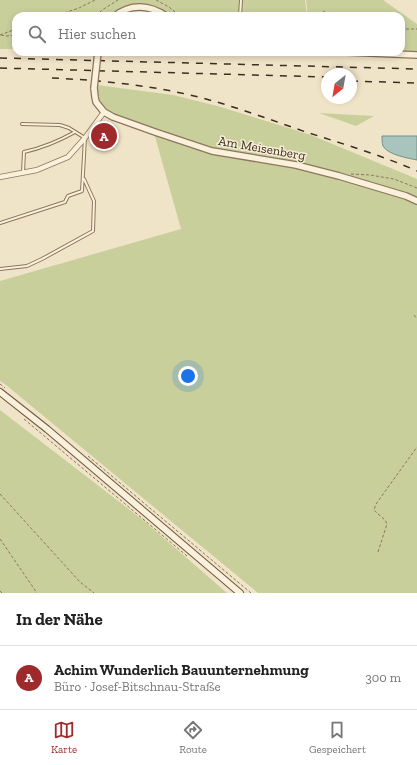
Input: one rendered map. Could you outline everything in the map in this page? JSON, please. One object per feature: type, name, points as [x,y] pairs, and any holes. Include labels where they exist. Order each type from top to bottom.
[{"type":"main road","points":[[0,392],[47,429],[240,593]]},
{"type":"street","points":[[122,12],[128,8],[139,6],[152,8],[159,12]]},
{"type":"street","points":[[405,54],[417,55]]},
{"type":"street","points":[[0,177],[37,170],[68,157],[85,138],[104,112],[94,97],[98,56]]},
{"type":"street","name":"Am Meisenberg","points":[[104,112],[212,151],[296,165],[406,196],[417,201]]},
{"type":"lane","points":[[240,12],[241,0]]},
{"type":"lane","points":[[0,223],[65,202],[68,196],[82,191],[84,178],[85,138],[60,125],[22,124]]},
{"type":"lane","points":[[23,172],[24,152],[35,150],[57,142],[75,132]]},
{"type":"lane","points":[[0,269],[26,266],[42,259],[93,231],[94,201],[84,178]]},
{"type":"path","points":[[67,12],[95,0]]},
{"type":"path","points":[[100,12],[118,0]]},
{"type":"path","points":[[156,0],[175,12]]},
{"type":"path","points":[[405,29],[417,29]]},
{"type":"path","points":[[0,35],[12,30]]},
{"type":"path","points":[[0,35],[12,35]]},
{"type":"path","points":[[351,174],[370,175],[394,179],[417,188]]},
{"type":"path","points":[[414,315],[417,319]]},
{"type":"path","points":[[0,384],[7,390]]},
{"type":"path","points":[[20,415],[188,557]]},
{"type":"path","points":[[378,552],[387,524],[374,510],[376,504],[417,447]]},
{"type":"path","points":[[87,454],[251,593]]},
{"type":"path","points":[[0,494],[80,582],[94,593]]},
{"type":"path","points":[[0,539],[37,593]]},
{"type":"green space","points":[[0,0],[305,0],[306,12],[167,12],[157,7],[141,4],[124,7],[115,12],[12,12],[12,49],[0,49]]},
{"type":"green space","points":[[306,0],[383,0],[400,12],[308,12]]},
{"type":"green space","points":[[405,16],[417,24],[417,54],[405,52]]},
{"type":"green space","points":[[97,85],[173,95],[221,107],[311,135],[417,179],[417,593],[258,593],[0,381],[0,281],[181,229],[154,133],[107,111],[98,100]]},
{"type":"green space","points":[[319,113],[374,116],[356,126]]},
{"type":"green space","points":[[0,410],[143,520],[227,593],[0,593]]},
{"type":"water","points":[[382,136],[417,136],[417,160],[398,156],[389,152],[383,146]]},
{"type":"railway","points":[[0,58],[417,69]]},
{"type":"railway","points":[[0,68],[321,77]]},
{"type":"railway","points":[[52,78],[101,81],[133,85],[165,90],[213,101],[362,150],[417,171]]},
{"type":"railway","points":[[357,81],[417,83]]},
{"type":"place","name":"Achim Wunderlich Bauunternehmung","points":[[104,136]]}]
